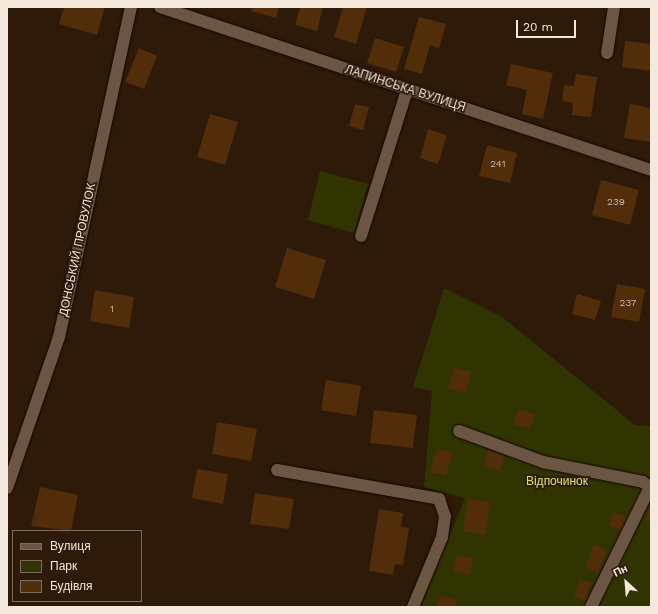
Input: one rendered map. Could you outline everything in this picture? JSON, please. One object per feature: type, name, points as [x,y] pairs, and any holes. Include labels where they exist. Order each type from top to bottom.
[{"type":"street","name":"ДОНСЬКИЙ ПРОВУЛОК","points":[[7,488],[59,337],[131,7]]},
{"type":"street","name":"ЛАПИНСЬКА ВУЛИЦЯ","points":[[160,7],[651,170]]},
{"type":"street","points":[[607,52],[614,7]]},
{"type":"street","points":[[361,236],[408,90]]},
{"type":"street","points":[[459,431],[543,462],[643,482],[650,487],[591,607]]},
{"type":"street","points":[[277,470],[439,499],[445,516],[442,536],[413,607]]},
{"type":"green space","points":[[320,171],[368,184],[354,233],[308,220]]},
{"type":"green space","name":"Відпочинок","points":[[444,288],[502,317],[635,425],[651,426],[651,607],[421,607],[465,498],[424,487],[432,391],[413,387]]},
{"type":"building","points":[[64,7],[105,7],[97,35],[59,24]]},
{"type":"building","points":[[252,7],[279,7],[276,18],[251,11]]},
{"type":"building","points":[[300,7],[323,7],[317,31],[295,25]]},
{"type":"building","points":[[343,7],[367,7],[356,44],[334,37]]},
{"type":"building","points":[[419,17],[446,24],[439,48],[430,45],[422,74],[404,69]]},
{"type":"building","points":[[375,38],[404,47],[396,72],[367,63]]},
{"type":"building","points":[[625,41],[651,44],[651,71],[622,67]]},
{"type":"building","points":[[139,48],[157,56],[144,89],[125,82]]},
{"type":"building","points":[[511,64],[553,73],[543,119],[522,114],[527,90],[506,85]]},
{"type":"building","points":[[576,74],[597,77],[591,117],[572,115],[573,103],[562,101],[564,85],[574,86]]},
{"type":"building","points":[[355,104],[369,107],[363,130],[349,126]]},
{"type":"building","points":[[630,104],[651,108],[651,142],[624,138]]},
{"type":"building","points":[[210,114],[238,122],[225,165],[197,157]]},
{"type":"building","points":[[428,129],[447,135],[438,164],[420,158]]},
{"type":"building","points":[[487,145],[517,153],[510,183],[479,176]]},
{"type":"building","points":[[601,180],[639,190],[630,225],[592,215]]},
{"type":"building","points":[[287,248],[326,260],[314,299],[275,287]]},
{"type":"building","points":[[617,284],[645,289],[639,322],[611,317]]},
{"type":"building","points":[[95,290],[134,297],[129,328],[90,321]]},
{"type":"building","points":[[577,294],[601,301],[595,320],[572,314]]},
{"type":"building","points":[[454,367],[471,372],[465,393],[448,388]]},
{"type":"building","points":[[326,380],[361,386],[356,416],[321,410]]},
{"type":"building","points":[[518,409],[535,414],[530,429],[513,424]]},
{"type":"building","points":[[374,410],[417,415],[413,448],[370,443]]},
{"type":"building","points":[[217,422],[257,429],[251,461],[212,454]]},
{"type":"building","points":[[437,448],[453,453],[446,476],[430,472]]},
{"type":"building","points":[[488,450],[505,455],[500,471],[483,466]]},
{"type":"building","points":[[197,469],[228,474],[223,504],[192,498]]},
{"type":"building","points":[[40,487],[78,495],[71,530],[31,526]]},
{"type":"building","points":[[255,493],[294,499],[289,529],[250,524]]},
{"type":"building","points":[[468,499],[490,502],[485,535],[463,531]]},
{"type":"building","points":[[651,503],[651,522],[645,520]]},
{"type":"building","points":[[379,509],[403,513],[401,527],[409,528],[403,565],[395,564],[393,575],[369,571]]},
{"type":"building","points":[[613,512],[626,516],[622,530],[609,526]]},
{"type":"building","points":[[594,544],[607,549],[599,573],[586,568]]},
{"type":"building","points":[[456,555],[473,559],[470,575],[453,571]]},
{"type":"building","points":[[580,579],[591,582],[585,601],[574,597]]},
{"type":"building","points":[[440,595],[457,600],[455,607],[436,607]]}]
